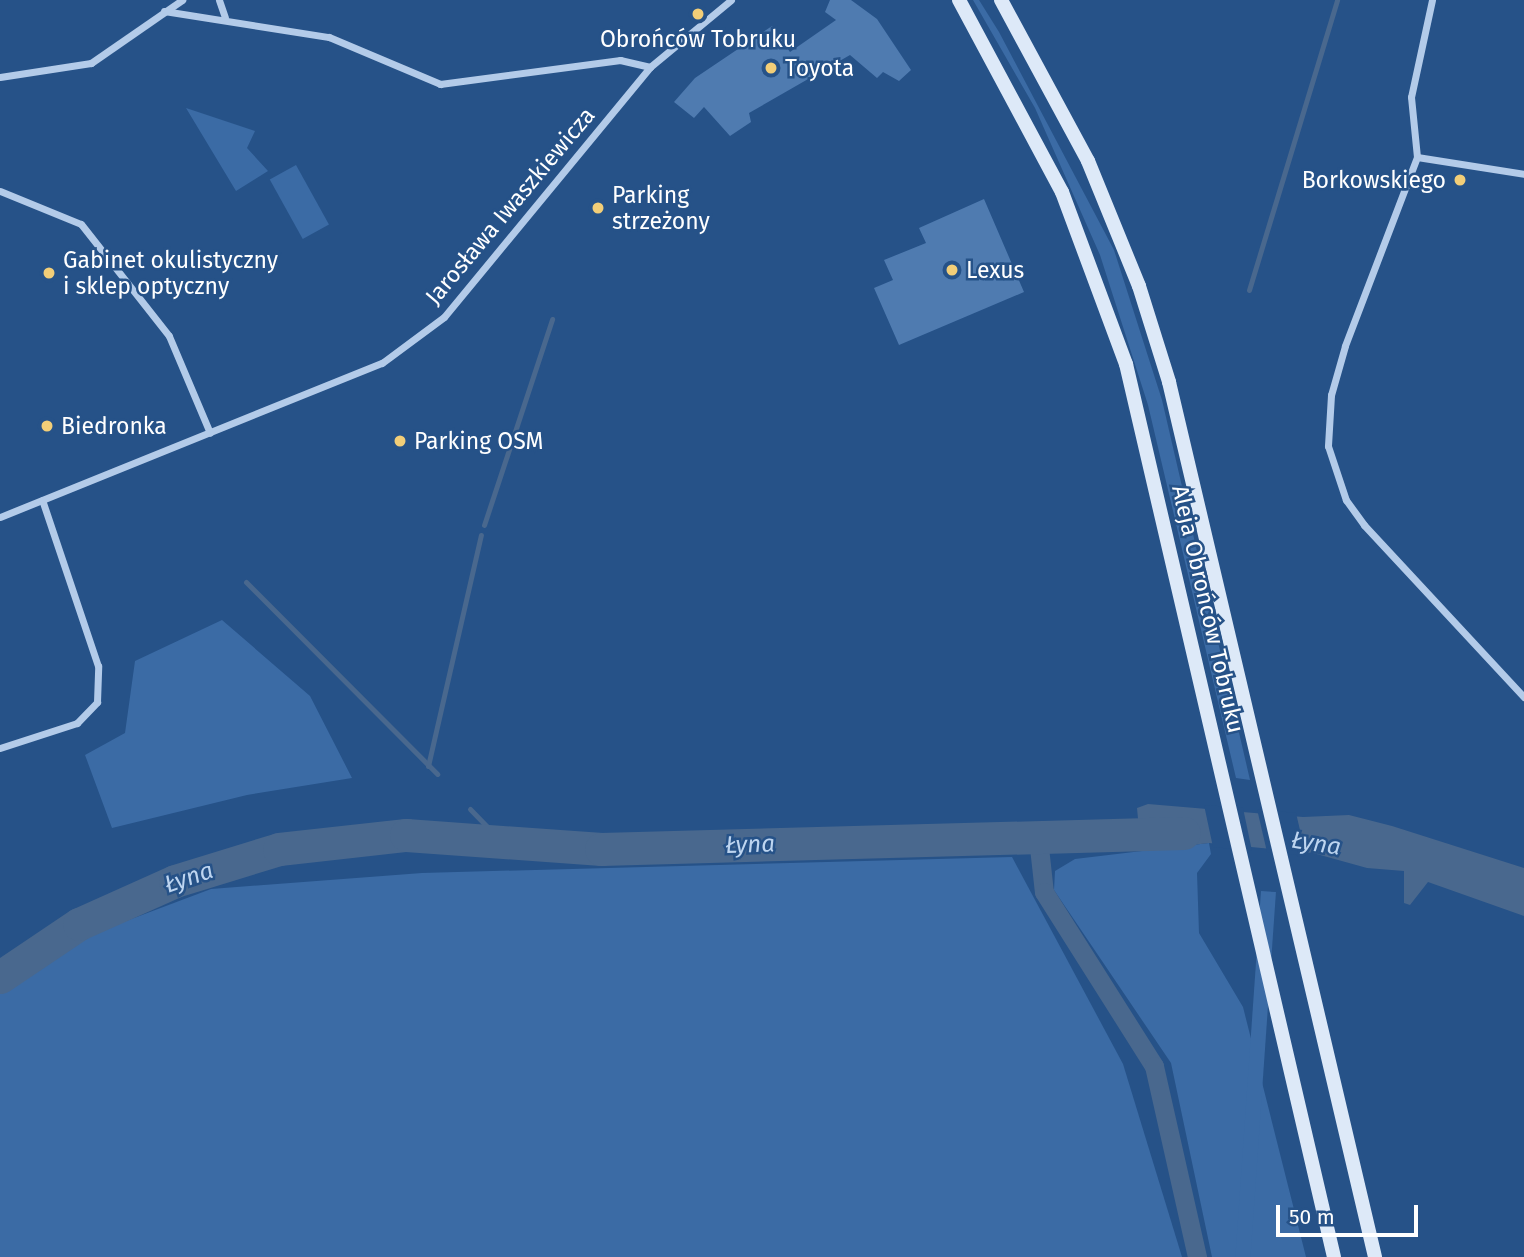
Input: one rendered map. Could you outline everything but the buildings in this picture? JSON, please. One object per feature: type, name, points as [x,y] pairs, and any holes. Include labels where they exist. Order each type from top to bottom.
[{"type":"main road","name":"Aleja Obrońców Tobruku","points":[[959,0],[1030,125],[1103,294],[1139,415],[1334,1257]]},
{"type":"main road","name":"Aleja Obrońców Tobruku","points":[[1001,0],[1088,161],[1139,286],[1169,382],[1375,1257]]},
{"type":"street","points":[[0,77],[91,63],[182,0]]},
{"type":"street","points":[[219,0],[225,17]]},
{"type":"street","name":"Jarosława Iwaszkiewicza","points":[[0,517],[382,363],[444,317],[650,67],[731,0]]},
{"type":"street","points":[[1432,0],[1411,97],[1417,157],[1338,370],[1328,426],[1330,460],[1346,500],[1364,525],[1524,697]]},
{"type":"street","points":[[164,11],[225,17],[329,37],[440,84],[620,60],[650,67]]},
{"type":"street","points":[[1417,157],[1524,174]]},
{"type":"street","points":[[0,191],[81,224],[169,336],[195,391],[210,433]]},
{"type":"street","points":[[0,748],[77,723],[97,702],[98,666],[42,500]]},
{"type":"shaded area","points":[[973,0],[979,0],[999,32],[1114,250],[1162,400],[1250,780],[1236,778],[1148,405],[1100,255],[1035,108]]},
{"type":"shaded area","points":[[186,108],[255,131],[247,148],[268,171],[236,191]]},
{"type":"shaded area","points":[[296,165],[329,224],[303,239],[270,180]]},
{"type":"shaded area","points":[[222,620],[310,696],[352,778],[247,795],[112,828],[85,755],[125,733],[135,661]]},
{"type":"shaded area","points":[[1209,843],[1211,854],[1197,873],[1199,933],[1243,1007],[1306,1257],[1212,1257],[1171,1063],[1054,890],[1055,871],[1075,859]]},
{"type":"shaded area","points":[[1012,857],[1123,1064],[1182,1257],[0,1257],[0,987],[73,941],[211,889],[422,873]]},
{"type":"shaded area","points":[[1261,891],[1276,892],[1250,1257],[1235,1257]]},
{"type":"water","points":[[1148,804],[1303,817],[1349,815],[1392,826],[1524,868],[1524,916],[1428,882],[1410,905],[1404,903],[1404,871],[1367,868],[1313,853],[1209,843],[1141,851],[1137,808]]},
{"type":"pier","points":[[1204,805],[1243,808],[1252,851],[1213,847]]},
{"type":"pier","points":[[1257,809],[1296,813],[1306,856],[1267,852]]},
{"type":"waterway","points":[[1249,290],[1337,0]]},
{"type":"waterway","points":[[484,525],[552,319]]},
{"type":"waterway","points":[[428,766],[481,535]]},
{"type":"waterway","points":[[246,582],[437,774]]},
{"type":"waterway","points":[[470,809],[502,842]]},
{"type":"waterway","name":"Łyna","points":[[0,977],[79,924],[175,881],[279,849],[406,835],[601,849],[1184,833]]},
{"type":"waterway","points":[[1038,838],[1044,892],[1154,1066],[1197,1257]]},
{"type":"place","name":"Obrońców Tobruku","points":[[698,14]]},
{"type":"place","name":"Toyota","points":[[771,68]]},
{"type":"place","name":"Borkowskiego","points":[[1460,180]]},
{"type":"place","name":"Parking strzeżony","points":[[598,208]]},
{"type":"place","name":"Lexus","points":[[952,270]]},
{"type":"place","name":"Gabinet okulistyczny i sklep optyczny","points":[[49,273]]},
{"type":"place","name":"Biedronka","points":[[47,426]]},
{"type":"place","name":"Parking OSM","points":[[400,441]]}]
